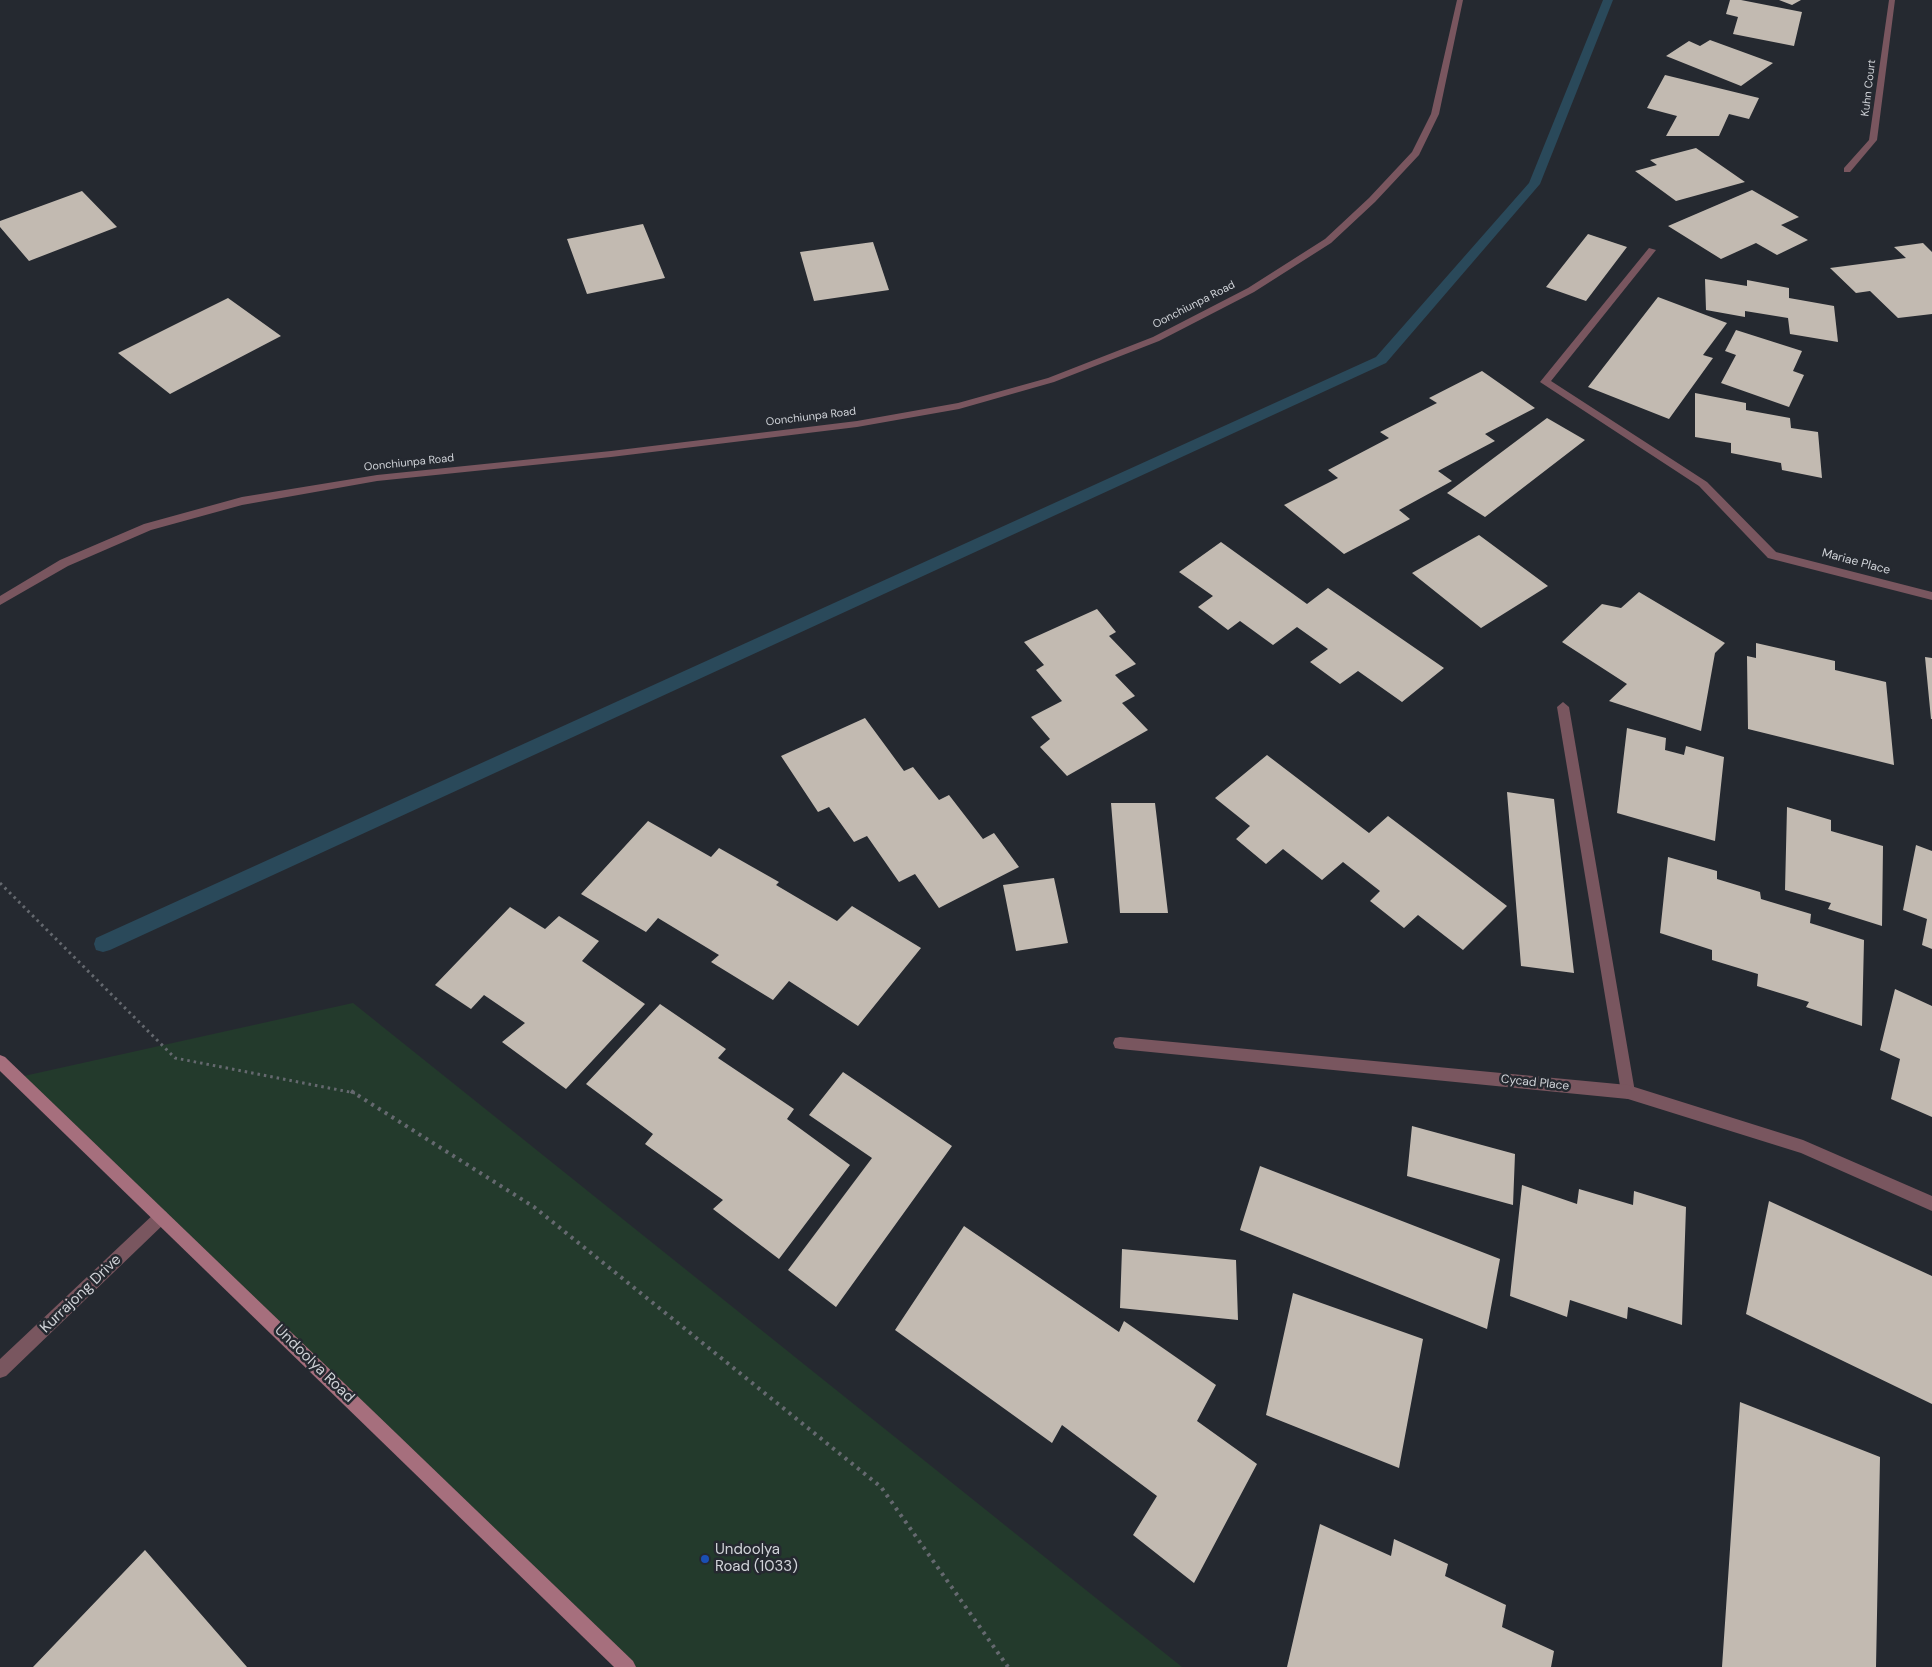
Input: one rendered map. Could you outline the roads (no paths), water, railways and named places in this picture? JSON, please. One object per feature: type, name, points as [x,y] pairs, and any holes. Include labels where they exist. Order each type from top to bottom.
[{"type":"main road","name":"Undoolya Road","points":[[0,1062],[627,1667]]},
{"type":"street","name":"Oonchiunpa Road","points":[[0,600],[64,563],[148,527],[242,501],[377,478],[611,454],[866,422],[959,406],[1042,383],[1156,339],[1251,290],[1328,241],[1372,200],[1416,153],[1435,114],[1460,0]]},
{"type":"street","name":"Kuhn Court","points":[[1847,170],[1873,140],[1892,0]]},
{"type":"street","name":"Mariae Place","points":[[1652,250],[1545,382],[1703,484],[1772,555],[1932,596]]},
{"type":"street","points":[[1563,707],[1628,1092]]},
{"type":"street","name":"Cycad Place","points":[[1120,1043],[1628,1092],[1803,1147],[1932,1204]]},
{"type":"street","name":"Kurrajong Drive","points":[[0,1370],[161,1217]]},
{"type":"waterway","points":[[103,944],[1381,360],[1534,184],[1608,0]]},
{"type":"place","name":"Undoolya Road (1033)","points":[[705,1559]]}]
